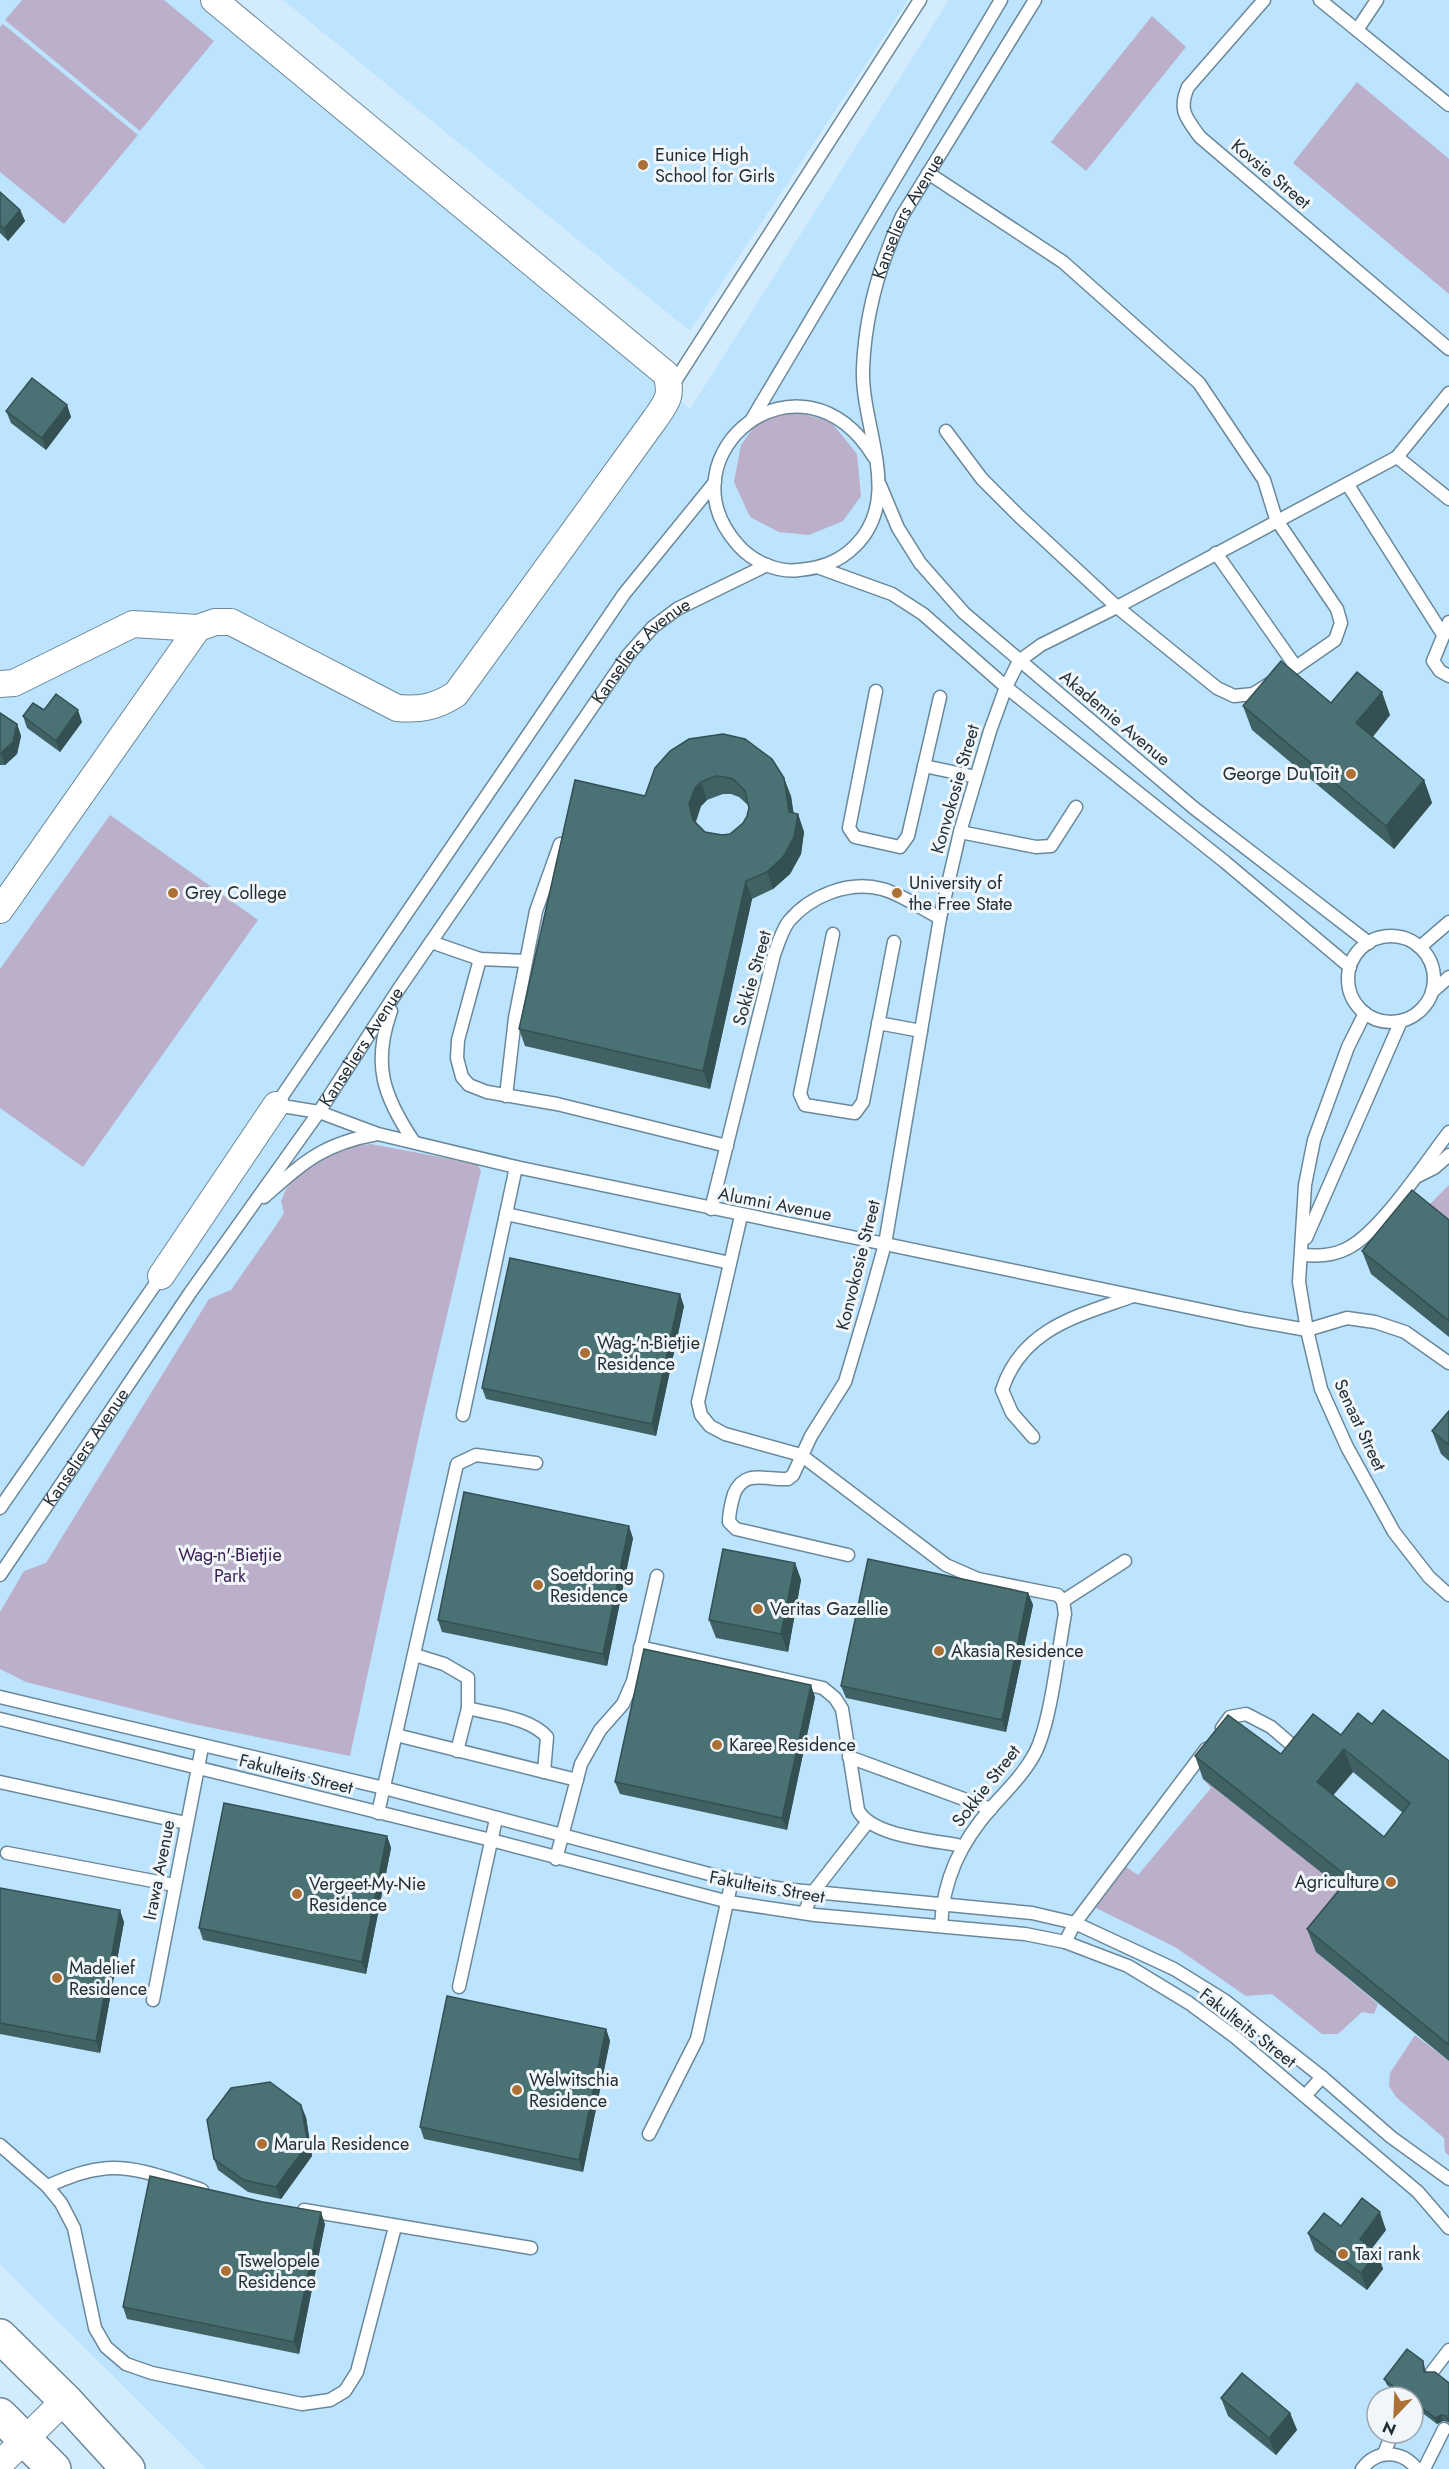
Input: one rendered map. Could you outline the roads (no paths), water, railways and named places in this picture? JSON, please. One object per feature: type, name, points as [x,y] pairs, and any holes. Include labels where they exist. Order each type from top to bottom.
[{"type":"highway","points":[[0,2336],[65,2400],[128,2469]]},
{"type":"highway","points":[[0,2415],[54,2469]]},
{"type":"street","points":[[0,684],[14,683],[133,624],[198,628],[215,622],[231,622],[398,708],[418,710],[440,705],[456,694],[667,401],[671,387],[666,374],[214,0]]},
{"type":"street","points":[[0,910],[198,628]]},
{"type":"street","name":"Kanseliers Avenue","points":[[161,1276],[276,1105]]},
{"type":"street","points":[[0,2464],[65,2400]]},
{"type":"lane","points":[[671,387],[920,0]]},
{"type":"lane","name":"Kanseliers Avenue","points":[[752,419],[1001,0]]},
{"type":"lane","name":"Kanseliers Avenue","points":[[874,457],[861,436],[849,425],[822,410],[798,406],[774,409],[752,419],[733,436],[720,458],[714,482],[717,508],[727,532],[744,552],[767,565],[794,571],[820,568],[845,556],[865,537],[877,512],[880,484],[874,457],[863,372],[873,293],[893,234],[1035,0]]},
{"type":"lane","name":"Kovsie Street","points":[[1264,0],[1188,87],[1182,102],[1186,119],[1200,137],[1449,349]]},
{"type":"lane","points":[[1320,0],[1449,105]]},
{"type":"lane","points":[[1357,30],[1377,0]]},
{"type":"lane","points":[[928,173],[1063,262],[1199,383],[1264,480],[1276,519],[1337,609],[1341,623],[1335,640],[1253,694],[1234,696],[1217,688],[1117,607],[982,479],[945,431]]},
{"type":"lane","name":"Konvokosie Street","points":[[848,1555],[736,1529],[729,1522],[729,1509],[739,1482],[751,1478],[788,1479],[793,1474],[801,1455],[844,1382],[885,1244],[940,918],[960,832],[1006,687],[1019,661],[1041,645],[1117,607],[1276,519],[1348,485],[1397,457],[1449,393]]},
{"type":"lane","points":[[1397,457],[1449,499]]},
{"type":"lane","name":"Kanseliers Avenue","points":[[276,1105],[618,603],[714,482]]},
{"type":"lane","name":"Akademie Avenue","points":[[880,484],[898,528],[920,562],[964,613],[1194,808],[1369,943]]},
{"type":"lane","points":[[1348,485],[1446,627],[1433,661],[1440,671],[1449,676]]},
{"type":"lane","points":[[1216,553],[1296,667]]},
{"type":"lane","name":"Kanseliers Avenue","points":[[0,1575],[246,1213],[319,1112],[398,990],[628,655],[653,627],[677,609],[767,565]]},
{"type":"lane","points":[[820,568],[892,594],[923,614],[1006,687],[1226,862],[1350,967]]},
{"type":"lane","points":[[876,691],[849,828],[855,837],[900,847],[909,836],[940,697]]},
{"type":"lane","points":[[924,766],[976,777]]},
{"type":"lane","points":[[960,832],[1036,847],[1051,846],[1076,807]]},
{"type":"lane","points":[[506,1096],[526,961],[536,911],[560,844]]},
{"type":"lane","name":"Sokkie Street","points":[[711,1209],[774,955],[787,923],[805,905],[828,894],[853,887],[882,889],[940,918]]},
{"type":"lane","points":[[1420,947],[1449,922]]},
{"type":"lane","points":[[833,934],[800,1094],[805,1105],[855,1113],[863,1102],[894,942]]},
{"type":"lane","points":[[1432,992],[1434,972],[1431,963],[1420,947],[1395,936],[1381,937],[1369,943],[1354,957],[1350,967],[1350,992],[1365,1013],[1376,1019],[1401,1021],[1420,1011],[1432,992],[1449,977]]},
{"type":"lane","points":[[431,942],[480,959],[526,961]]},
{"type":"lane","points":[[480,959],[458,1040],[457,1058],[462,1077],[469,1085],[506,1096],[557,1104],[728,1146]]},
{"type":"lane","points":[[398,990],[382,1036],[380,1054],[386,1090],[399,1119],[414,1142]]},
{"type":"lane","name":"Senaat Street","points":[[1365,1013],[1348,1047],[1314,1140],[1305,1185],[1299,1282],[1306,1330],[1321,1389],[1347,1447],[1394,1532],[1429,1577],[1449,1595]]},
{"type":"lane","name":"Senaat Street","points":[[1302,1250],[1401,1021]]},
{"type":"lane","points":[[878,1023],[921,1031]]},
{"type":"lane","name":"Alumni Avenue","points":[[276,1105],[319,1112],[378,1134],[516,1167],[741,1216],[1306,1330]]},
{"type":"lane","points":[[1302,1250],[1331,1254],[1359,1241],[1414,1178],[1449,1132]]},
{"type":"lane","points":[[246,1213],[307,1160],[325,1148],[351,1139],[378,1134]]},
{"type":"lane","points":[[1414,1178],[1434,1168],[1449,1155]]},
{"type":"lane","points":[[463,1415],[516,1167]]},
{"type":"lane","points":[[506,1214],[730,1263]]},
{"type":"lane","points":[[741,1216],[698,1402],[701,1415],[710,1426],[725,1434],[801,1455],[946,1564],[978,1580],[1058,1595],[1063,1600],[1125,1561]]},
{"type":"lane","name":"Kanseliers Avenue","points":[[0,1508],[161,1276]]},
{"type":"lane","points":[[1033,1437],[1012,1413],[1002,1390],[1007,1375],[1020,1354],[1043,1334],[1069,1319],[1134,1296]]},
{"type":"lane","points":[[1306,1330],[1347,1318],[1375,1322],[1405,1332],[1449,1363]]},
{"type":"lane","points":[[378,1813],[457,1464],[476,1455],[536,1463]]},
{"type":"lane","points":[[556,1859],[577,1780],[590,1745],[623,1704],[629,1692],[657,1576]]},
{"type":"lane","name":"Sokkie Street","points":[[941,1926],[942,1903],[949,1875],[962,1846],[1022,1774],[1036,1752],[1043,1730],[1065,1614],[1063,1600]]},
{"type":"lane","points":[[640,1647],[823,1688],[835,1698],[842,1709],[858,1810],[867,1823],[883,1830],[962,1846]]},
{"type":"lane","points":[[415,1655],[444,1664],[468,1678],[468,1708],[457,1751]]},
{"type":"lane","name":"Fakulteits Street","points":[[2,1696],[202,1747],[384,1788],[732,1880],[814,1891],[1032,1913],[1075,1923],[1174,1969],[1214,1994],[1322,2077],[1391,2137],[1449,2179]]},
{"type":"lane","points":[[468,1708],[529,1723],[541,1730],[547,1737],[544,1772]]},
{"type":"lane","points":[[1065,1942],[1075,1923],[1230,1717],[1246,1714],[1270,1727],[1300,1752]]},
{"type":"lane","name":"Fakulteits Street","points":[[0,1719],[492,1840],[556,1859],[729,1902],[804,1913],[1025,1934],[1065,1942],[1128,1966],[1189,2003],[1418,2192],[1449,2228]]},
{"type":"lane","points":[[396,1735],[577,1780]]},
{"type":"lane","name":"Irawa Avenue","points":[[153,2000],[202,1747]]},
{"type":"lane","points":[[849,1757],[991,1809]]},
{"type":"lane","points":[[0,1782],[186,1823]]},
{"type":"lane","points":[[459,1987],[496,1819]]},
{"type":"lane","points":[[804,1913],[814,1891],[867,1823]]},
{"type":"lane","points":[[7,1853],[174,1885]]},
{"type":"lane","points":[[649,2134],[697,2040],[732,1880]]},
{"type":"lane","points":[[1305,2097],[1322,2077]]},
{"type":"lane","points":[[0,2145],[47,2186],[61,2203],[74,2228],[94,2328],[106,2346],[126,2364],[152,2373],[302,2404],[330,2400],[345,2391],[357,2372],[395,2227]]},
{"type":"lane","points":[[47,2186],[81,2173],[103,2168],[158,2177],[211,2192]]},
{"type":"lane","points":[[290,2208],[531,2248]]},
{"type":"lane","points":[[1432,2372],[1449,2350]]},
{"type":"lane","points":[[1424,2469],[1444,2429]]},
{"type":"lane","points":[[1384,2454],[1387,2445]]},
{"type":"lane","points":[[1362,2469],[1370,2460],[1384,2454],[1406,2458],[1418,2469]]},
{"type":"place","name":"Eunice High School for Girls","points":[[643,165]]},
{"type":"place","name":"George Du Toit","points":[[1351,774]]},
{"type":"place","name":"Grey College","points":[[173,893]]},
{"type":"place","name":"University of the Free State","points":[[897,893]]},
{"type":"place","name":"Wag-'n-Bietjie Residence","points":[[585,1353]]},
{"type":"place","name":"Soetdoring Residence","points":[[538,1585]]},
{"type":"place","name":"Veritas Gazellie","points":[[758,1609]]},
{"type":"place","name":"Akasia Residence","points":[[939,1651]]},
{"type":"place","name":"Karee Residence","points":[[717,1745]]},
{"type":"place","name":"Agriculture","points":[[1391,1882]]},
{"type":"place","name":"Vergeet-My-Nie Residence","points":[[297,1894]]},
{"type":"place","name":"Madelief Residence","points":[[57,1978]]},
{"type":"place","name":"Welwitschia Residence","points":[[517,2090]]},
{"type":"place","name":"Marula Residence","points":[[262,2144]]},
{"type":"place","name":"Taxi rank","points":[[1343,2254]]},
{"type":"place","name":"Tswelopele Residence","points":[[226,2271]]},
{"type":"park label","name":"Wag-n'-Bietjie Park","points":[[230,1565]]}]
